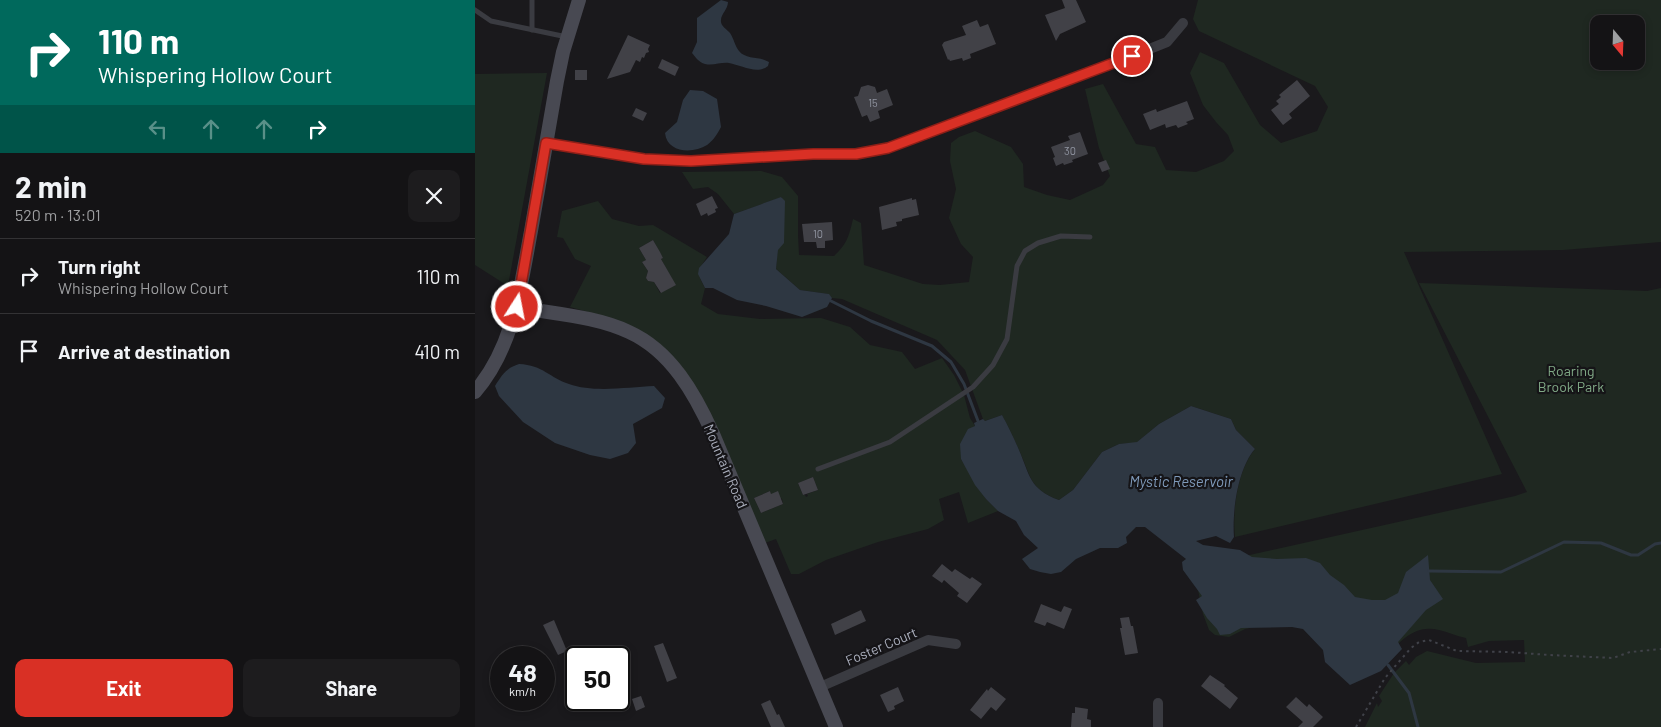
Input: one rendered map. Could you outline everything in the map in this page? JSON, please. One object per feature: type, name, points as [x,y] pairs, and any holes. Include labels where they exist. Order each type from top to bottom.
[{"type":"main road","points":[[475,392],[487,377],[501,352],[517,307],[557,81],[579,0]]},
{"type":"main road","name":"Mountain Road","points":[[517,307],[589,320],[629,332],[657,351],[681,376],[692,392],[707,421],[836,727]]},
{"type":"street","points":[[546,143],[644,159],[691,161],[813,154],[856,154],[888,148],[1167,42],[1183,23]]},
{"type":"street","name":"Foster Court","points":[[820,687],[928,640],[956,644]]},
{"type":"street","points":[[1157,727],[1158,704]]},
{"type":"lane","points":[[532,0],[532,30]]},
{"type":"lane","points":[[475,10],[491,21],[568,37]]},
{"type":"lane","points":[[818,469],[880,448],[973,387],[993,365],[1007,340],[1017,266],[1025,251],[1038,243],[1061,236],[1090,237]]},
{"type":"path","points":[[1356,727],[1394,667],[1419,642],[1429,640],[1457,651],[1613,658],[1630,652],[1661,649]]},
{"type":"green space","points":[[1198,0],[1661,0],[1661,242],[1563,250],[1404,252],[1502,474],[1235,537],[1234,515],[1237,491],[1244,468],[1255,449],[1236,430],[1231,419],[1191,406],[1159,424],[1136,443],[1119,444],[1102,452],[1073,490],[1059,500],[1049,496],[1032,481],[1002,415],[985,421],[983,419],[965,370],[937,340],[842,299],[832,298],[828,294],[800,290],[776,269],[782,197],[734,214],[718,194],[708,187],[693,189],[682,172],[761,171],[782,177],[798,196],[799,255],[834,256],[847,239],[853,219],[861,223],[864,265],[923,284],[940,285],[969,282],[973,257],[961,244],[949,218],[956,189],[950,161],[951,143],[959,137],[975,131],[1011,147],[1023,164],[1024,187],[1070,200],[1103,185],[1110,176],[1099,148],[1085,89],[1103,84],[1136,144],[1155,147],[1166,170],[1196,172],[1224,161],[1234,151],[1228,135],[1203,105],[1190,73],[1200,52],[1224,63],[1260,125],[1281,143],[1317,131],[1328,107],[1315,86],[1199,31],[1193,19]]},
{"type":"green space","points":[[547,73],[508,286],[475,265],[475,74]]},
{"type":"green space","points":[[598,201],[612,219],[639,226],[653,225],[707,257],[699,272],[705,288],[701,304],[718,314],[760,319],[821,318],[850,327],[870,345],[902,352],[915,369],[942,358],[954,375],[964,395],[970,418],[975,426],[972,428],[961,459],[986,499],[998,511],[968,523],[959,492],[939,499],[944,520],[928,529],[878,542],[826,560],[799,574],[791,574],[776,539],[765,543],[700,394],[606,317],[570,307],[591,266],[575,259],[563,238],[557,237],[562,211]],"holes":[[[653,240],[675,285],[660,293],[654,282],[648,281],[646,278],[648,271],[642,262],[646,260],[639,248]],[[813,477],[818,490],[807,494],[808,496],[806,497],[803,495],[798,483]],[[770,491],[771,494],[782,499],[783,504],[761,513],[754,498]]]},
{"type":"green space","name":"Roaring Brook Park","points":[[1419,283],[1647,291],[1661,288],[1661,727],[1365,727],[1377,703],[1378,707],[1382,701],[1379,696],[1394,673],[1406,661],[1409,665],[1416,657],[1427,651],[1476,663],[1525,662],[1524,640],[1489,641],[1468,647],[1466,638],[1439,630],[1423,629],[1404,639],[1388,655],[1307,623],[1271,623],[1245,629],[1229,637],[1215,635],[1209,630],[1191,568],[1527,492]]},
{"type":"water","points":[[721,0],[728,2],[721,22],[730,33],[736,47],[745,56],[769,62],[768,66],[764,69],[754,70],[729,63],[705,64],[699,61],[692,53],[697,42],[697,18]]},
{"type":"water","points":[[690,90],[703,91],[717,99],[721,127],[707,145],[695,150],[681,150],[670,145],[665,133],[677,122],[683,100]]},
{"type":"water","points":[[781,197],[785,201],[784,243],[778,250],[776,269],[800,290],[829,294],[832,298],[827,307],[802,317],[766,306],[737,300],[713,288],[705,288],[698,274],[699,268],[729,234],[734,214]]},
{"type":"water","points":[[519,364],[540,369],[562,381],[579,387],[611,389],[654,386],[665,398],[662,408],[633,424],[636,443],[628,453],[610,459],[590,455],[555,443],[523,422],[499,396],[495,386],[500,378],[505,372]]},
{"type":"water","name":"Mystic Reservoir","points":[[1191,406],[1231,419],[1236,430],[1255,449],[1244,467],[1237,490],[1234,537],[1230,543],[1216,536],[1196,541],[1203,545],[1240,550],[1252,557],[1277,559],[1306,558],[1320,563],[1330,575],[1344,585],[1355,597],[1372,600],[1385,600],[1398,593],[1406,572],[1428,555],[1430,580],[1443,599],[1426,610],[1398,642],[1402,649],[1381,671],[1350,685],[1325,662],[1323,650],[1303,629],[1292,627],[1241,628],[1230,634],[1220,635],[1196,600],[1202,596],[1183,570],[1182,562],[1186,559],[1145,527],[1136,527],[1126,537],[1127,543],[1118,548],[1100,548],[1076,559],[1061,572],[1051,574],[1030,569],[1022,559],[1038,548],[1024,535],[1016,521],[998,511],[986,499],[975,485],[961,459],[960,444],[968,429],[975,426],[974,423],[983,419],[985,421],[1002,415],[1036,486],[1049,496],[1059,500],[1073,490],[1102,452],[1119,444],[1137,442],[1159,424]]},
{"type":"building","points":[[1062,0],[1076,0],[1086,22],[1060,34],[1056,41],[1045,15],[1065,8]]},
{"type":"building","points":[[977,20],[980,27],[988,24],[996,44],[970,54],[971,58],[963,61],[962,58],[948,60],[942,45],[944,42],[966,35],[962,26]]},
{"type":"building","points":[[628,35],[650,45],[649,52],[646,53],[644,58],[642,57],[640,62],[636,60],[630,72],[607,79]]},
{"type":"building","points":[[662,59],[679,67],[675,76],[658,68]]},
{"type":"building","points":[[575,70],[587,70],[587,80],[575,80]]},
{"type":"building","points":[[1297,80],[1310,96],[1289,114],[1292,118],[1283,125],[1271,110],[1279,104],[1276,101],[1281,97],[1279,95]]},
{"type":"building","points":[[868,85],[875,87],[877,93],[887,89],[893,105],[878,111],[880,118],[870,122],[867,115],[862,117],[854,97],[858,96],[861,87]]},
{"type":"building","points":[[1187,101],[1194,119],[1186,122],[1188,124],[1178,128],[1176,125],[1166,128],[1165,124],[1150,130],[1143,114],[1156,109],[1157,112]]},
{"type":"building","points":[[636,108],[647,113],[643,121],[632,116]]},
{"type":"building","points":[[1080,132],[1088,154],[1072,160],[1073,162],[1056,166],[1051,147],[1070,140],[1068,136]]},
{"type":"building","points":[[1106,160],[1110,169],[1102,172],[1098,163]]},
{"type":"building","points":[[712,196],[718,208],[715,209],[716,212],[708,216],[707,213],[701,216],[696,204]]},
{"type":"building","points":[[912,198],[912,200],[916,199],[919,215],[902,219],[902,221],[896,222],[897,226],[882,230],[879,207]]},
{"type":"building","points":[[832,222],[833,240],[825,241],[825,248],[817,248],[816,242],[804,242],[802,224]]},
{"type":"building","points":[[653,240],[663,258],[661,259],[676,285],[661,293],[654,282],[648,281],[646,278],[648,271],[642,262],[646,260],[639,248]]},
{"type":"building","points":[[813,477],[818,490],[803,495],[798,483]]},
{"type":"building","points":[[770,491],[771,494],[778,491],[783,504],[761,513],[754,498]]},
{"type":"building","points":[[942,564],[952,572],[955,569],[982,584],[967,603],[957,596],[959,593],[944,580],[942,583],[932,576]]},
{"type":"building","points":[[1041,604],[1061,612],[1064,606],[1072,609],[1064,629],[1047,622],[1045,626],[1034,622]]},
{"type":"building","points":[[861,610],[866,621],[835,635],[831,624]]},
{"type":"building","points":[[1129,617],[1131,626],[1133,626],[1138,653],[1125,655],[1120,618]]},
{"type":"building","points":[[554,620],[565,646],[565,652],[558,655],[543,625]]},
{"type":"building","points":[[663,643],[677,678],[667,682],[654,646]]},
{"type":"building","points":[[1210,675],[1225,685],[1238,698],[1230,709],[1201,686]]},
{"type":"building","points":[[898,687],[904,701],[894,706],[895,709],[888,712],[880,695]]},
{"type":"building","points":[[991,687],[1006,699],[996,711],[991,707],[981,719],[970,710],[987,689],[988,691]]},
{"type":"building","points":[[641,696],[645,707],[636,711],[632,699]]},
{"type":"building","points":[[1296,697],[1307,707],[1309,704],[1323,717],[1313,727],[1298,727],[1303,722],[1286,707]]},
{"type":"building","points":[[770,700],[785,727],[771,727],[761,704]]},
{"type":"building","points":[[1075,707],[1088,709],[1087,719],[1091,720],[1091,727],[1071,727],[1072,713],[1075,713]]},
{"type":"waterway","points":[[831,301],[871,321],[932,346],[951,362],[964,384],[978,421]]},
{"type":"waterway","points":[[1429,571],[1501,572],[1564,542],[1601,543],[1631,555],[1638,555],[1655,544],[1661,543]]},
{"type":"waterway","points":[[1388,665],[1409,693],[1418,727]]},
{"type":"route","points":[[517,307],[546,143],[644,159],[691,161],[813,154],[856,154],[888,148],[1132,56]]}]
